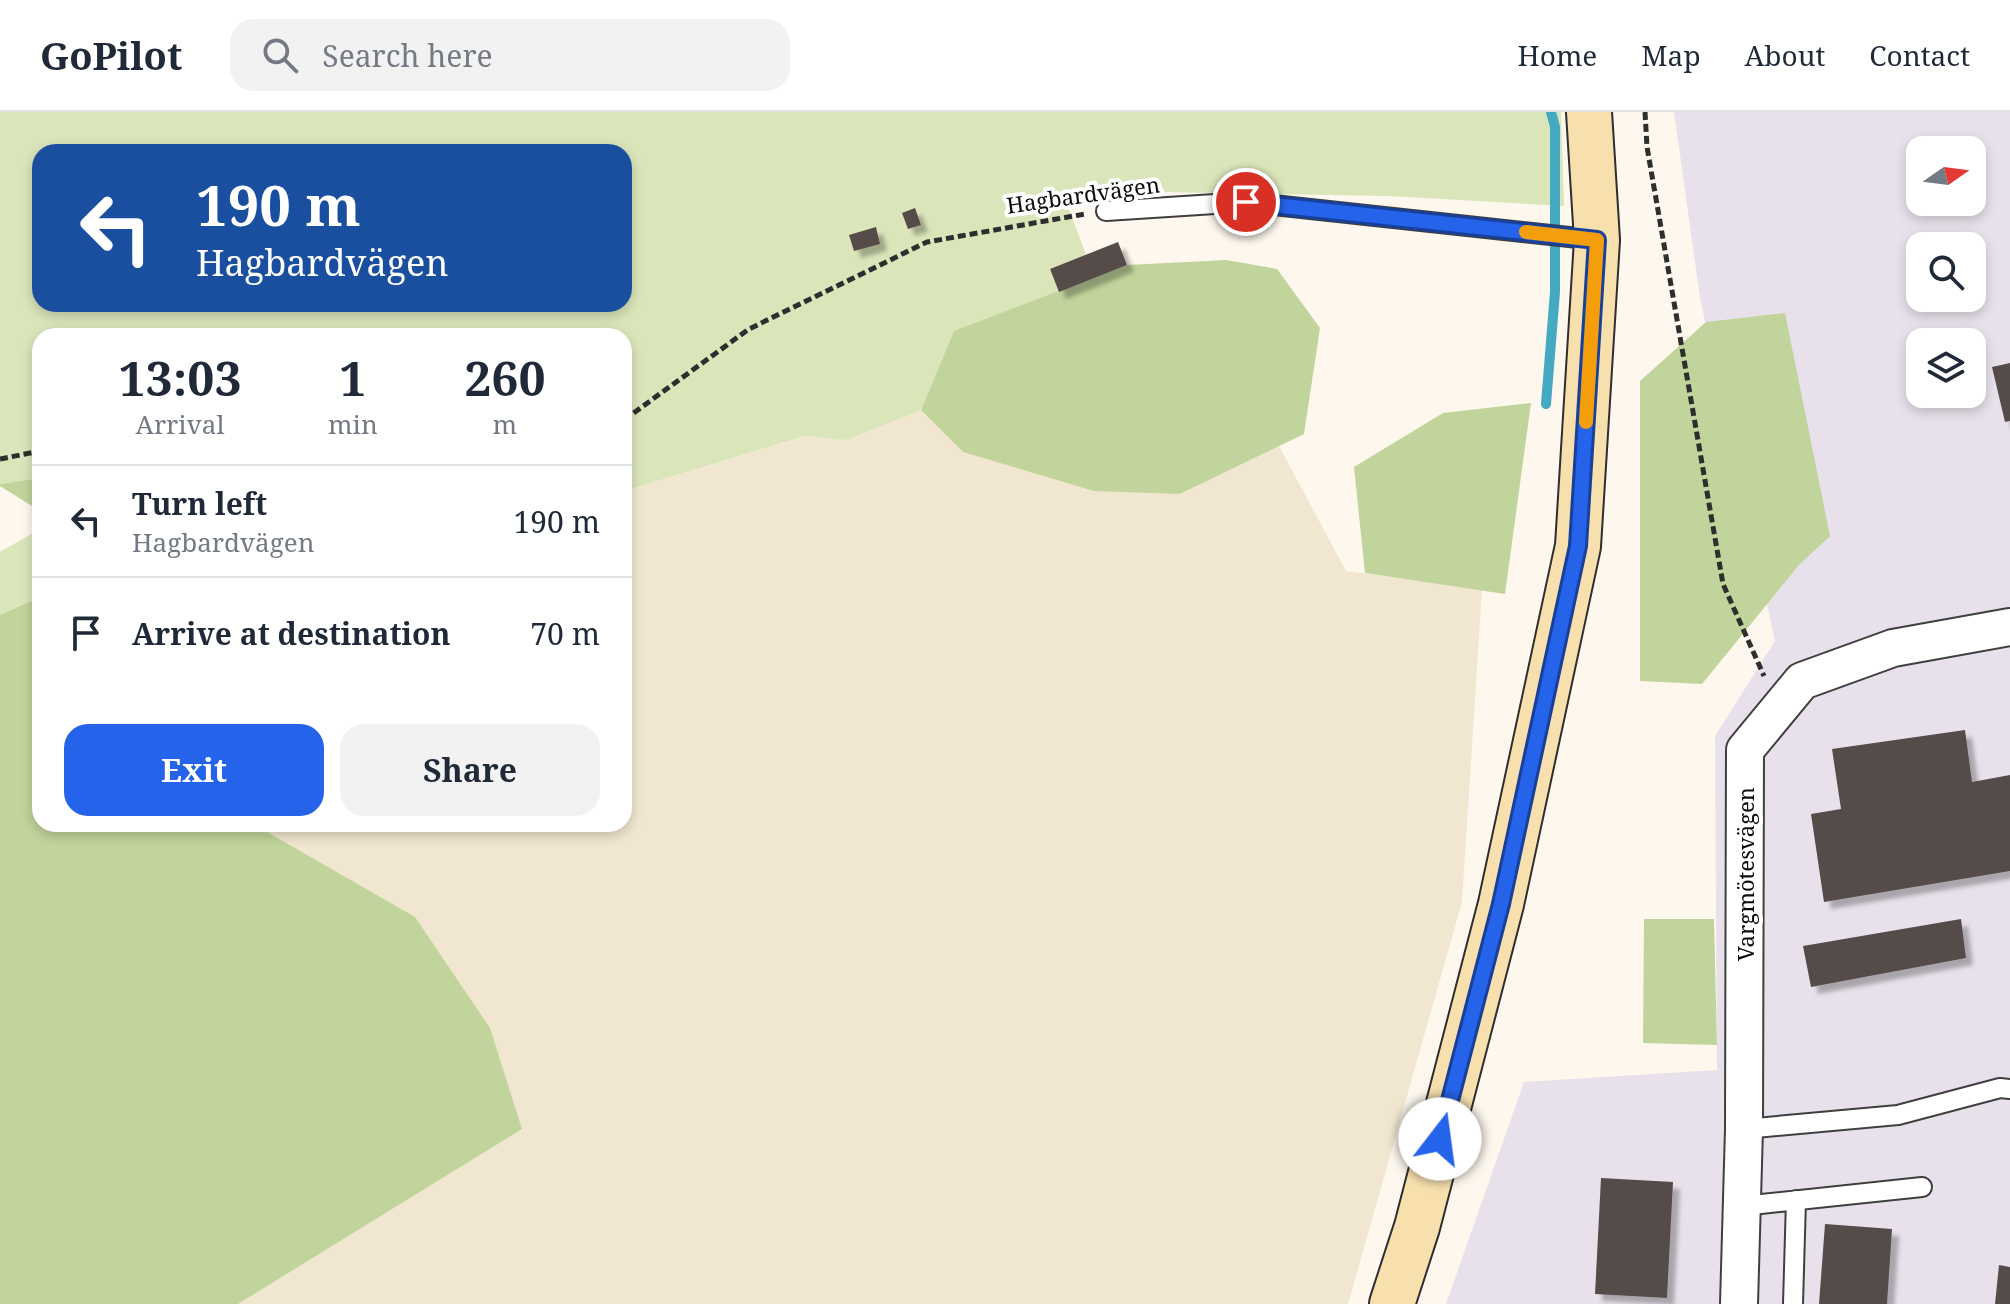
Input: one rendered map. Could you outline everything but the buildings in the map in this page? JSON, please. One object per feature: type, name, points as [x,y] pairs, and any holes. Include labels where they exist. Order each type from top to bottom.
[{"type":"main road","points":[[1392,1304],[1417,1227],[1501,904],[1578,546],[1597,240],[1589,112]]},
{"type":"street","name":"Vargmötesvägen","points":[[1739,1304],[1744,1129],[1745,750],[1778,706],[1802,681],[1893,648],[2010,627]]},
{"type":"lane","name":"Hagbardvägen","points":[[1106,211],[1246,202],[1597,240]]},
{"type":"lane","points":[[1744,1129],[1898,1115],[2000,1088],[2010,1089]]},
{"type":"lane","points":[[1742,1206],[1922,1187]]},
{"type":"lane","points":[[1793,1304],[1796,1200]]},
{"type":"path","points":[[1645,112],[1647,147],[1723,584],[1778,706]]},
{"type":"path","name":"Hagbardvägen","points":[[632,414],[749,329],[927,242],[1106,211]]},
{"type":"path","points":[[0,459],[32,453]]},
{"type":"shaded area","points":[[1674,112],[2010,112],[2010,1304],[1446,1304],[1524,1082],[1717,1070],[1715,736],[1775,641],[1700,298]]},
{"type":"shaded area","points":[[921,410],[963,452],[1180,494],[1279,446],[1346,571],[1482,589],[1462,902],[1348,1304],[238,1304],[522,1129],[415,918],[267,832],[632,832],[632,489],[806,436],[847,440]]},
{"type":"green space","points":[[0,112],[1561,112],[1564,206],[1388,196],[1107,191],[1066,201],[1086,255],[1050,269],[1059,292],[954,331],[921,410],[847,440],[805,436],[632,489],[632,328],[32,328],[32,479],[0,484]]},
{"type":"green space","points":[[1226,260],[1277,269],[1320,328],[1304,434],[1180,494],[1094,491],[963,452],[921,410],[954,331],[1127,265]]},
{"type":"green space","points":[[1785,313],[1830,536],[1799,565],[1702,684],[1640,681],[1640,381],[1706,322]]},
{"type":"green space","points":[[1531,403],[1505,594],[1365,573],[1354,467],[1443,413]]},
{"type":"green space","points":[[32,479],[32,506],[0,486]]},
{"type":"green space","points":[[32,534],[32,601],[0,615],[0,552]]},
{"type":"green space","points":[[32,601],[32,832],[267,832],[415,917],[490,1028],[522,1129],[238,1304],[0,1304],[0,615]]},
{"type":"green space","points":[[1644,919],[1714,919],[1717,1045],[1643,1043]]},
{"type":"waterway","points":[[1546,404],[1555,292],[1555,127],[1551,112]]},
{"type":"slow traffic","points":[[1526,232],[1597,240],[1586,422]]},
{"type":"route","points":[[1246,202],[1597,240],[1578,546],[1501,904],[1440,1139]]}]
